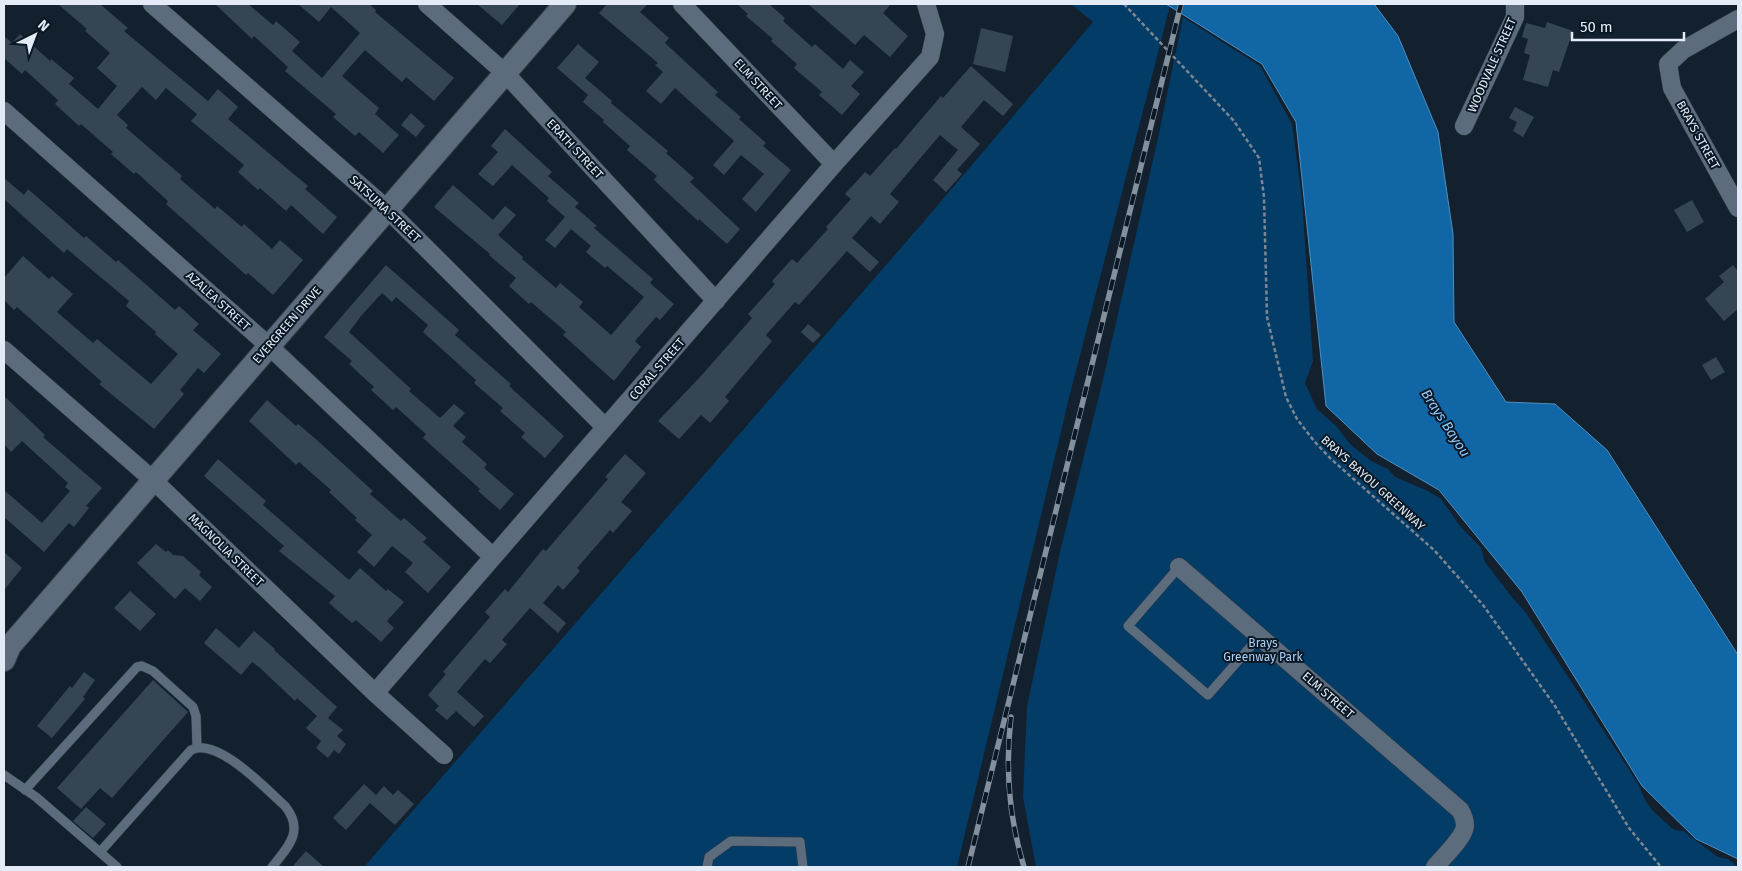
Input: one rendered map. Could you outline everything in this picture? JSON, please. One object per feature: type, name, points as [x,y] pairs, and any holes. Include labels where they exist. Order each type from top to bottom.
[{"type":"street","name":"SATSUMA STREET","points":[[152,4],[388,209],[605,427]]},
{"type":"street","name":"ERATH STREET","points":[[427,4],[505,73],[716,301]]},
{"type":"street","name":"EVERGREEN DRIVE","points":[[6,652],[565,4]]},
{"type":"street","name":"ELM STREET","points":[[682,4],[834,164]]},
{"type":"street","name":"CORAL STREET","points":[[375,693],[834,164],[930,58],[935,34],[926,4]]},
{"type":"street","name":"WOODVALE STREET","points":[[1464,126],[1515,18],[1515,4]]},
{"type":"street","name":"BRAYS STREET","points":[[1738,19],[1683,50],[1668,64],[1672,88],[1738,208]]},
{"type":"street","name":"AZALEA STREET","points":[[4,111],[269,346],[493,557]]},
{"type":"street","name":"MAGNOLIA STREET","points":[[4,350],[153,480],[375,693],[444,755]]},
{"type":"street","name":"ELM STREET","points":[[1179,567],[1454,804],[1463,815],[1464,828],[1459,838],[1435,867]]},
{"type":"lane","points":[[1179,567],[1128,626],[1189,680],[1208,695],[1259,637]]},
{"type":"lane","points":[[25,790],[137,667],[142,666],[153,671],[193,707],[196,716],[197,747]]},
{"type":"lane","points":[[100,852],[191,750],[197,747],[206,747],[232,760],[285,806],[292,815],[295,824],[291,844],[272,867]]},
{"type":"lane","points":[[4,775],[36,797],[117,867]]},
{"type":"lane","points":[[707,867],[709,857],[731,841],[800,842],[803,867]]},
{"type":"path","name":"BRAYS BAYOU GREENWAY","points":[[1124,4],[1234,121],[1258,158],[1264,197],[1267,317],[1286,397],[1294,414],[1305,431],[1331,459],[1434,550],[1483,605],[1555,706],[1629,828],[1661,867]]},
{"type":"green space","points":[[1071,4],[1166,4],[1170,6],[1069,398],[957,867],[364,867],[932,212],[1093,22]]},
{"type":"green space","name":"Brays Greenway Park","points":[[1183,17],[1260,66],[1292,124],[1302,199],[1313,361],[1305,383],[1317,409],[1337,427],[1350,444],[1371,461],[1388,469],[1395,477],[1428,491],[1441,499],[1460,526],[1481,548],[1485,562],[1526,613],[1628,768],[1653,811],[1674,830],[1683,831],[1718,857],[1728,859],[1738,867],[1036,867],[1023,797],[1027,706],[1060,552],[1102,384],[1158,138]]},
{"type":"water","name":"Brays Bayou","points":[[1166,4],[1374,4],[1398,36],[1438,132],[1453,234],[1454,322],[1506,402],[1555,404],[1607,450],[1738,655],[1738,859],[1696,839],[1642,786],[1522,592],[1439,490],[1377,454],[1326,406],[1296,122],[1262,64]]},
{"type":"building","points":[[58,4],[100,4],[128,28],[124,31],[208,101],[218,89],[238,107],[228,119],[308,186],[305,189],[337,217],[323,234],[291,205],[286,211],[260,188],[258,190],[238,172],[244,165],[191,121],[197,114],[166,88],[156,100],[142,87],[117,115],[128,125],[126,128],[182,176],[180,179],[215,209],[217,206],[242,227],[244,224],[272,249],[280,240],[303,260],[273,295],[248,273],[246,275],[166,204],[168,201],[136,172],[134,174],[111,154],[113,152],[81,124],[79,126],[55,104],[58,100],[25,70],[22,74],[4,58],[4,36],[12,43],[20,34],[50,61],[51,59],[74,78],[69,84],[98,109],[117,86],[97,68],[110,53],[85,31],[87,29]]},
{"type":"building","points":[[215,4],[248,4],[273,25],[276,21],[300,42],[292,51],[322,78],[360,33],[331,7],[319,22],[298,4],[369,4],[376,10],[375,12],[454,78],[434,101],[406,77],[402,82],[365,50],[342,76],[379,108],[375,114],[399,135],[383,153],[359,132],[355,136],[333,117],[336,114],[285,71],[288,67],[254,36],[252,39]]},
{"type":"building","points":[[477,4],[520,4],[502,25]]},
{"type":"building","points":[[607,4],[648,4],[640,12],[669,38],[665,43],[718,92],[715,95],[741,117],[739,119],[766,143],[763,146],[791,170],[756,212],[742,199],[764,174],[741,155],[724,175],[713,165],[734,141],[675,88],[661,104],[646,91],[663,72],[655,65],[658,63],[599,13]]},
{"type":"building","points":[[737,4],[769,4],[785,18],[783,21],[812,47],[815,44],[843,69],[850,60],[864,72],[851,86],[860,94],[842,115],[819,95],[822,92],[794,68],[797,64],[771,41],[773,39],[746,16],[748,14]]},
{"type":"building","points":[[808,4],[891,4],[883,13],[908,36],[890,57],[864,35],[855,45]]},
{"type":"building","points":[[1547,22],[1573,31],[1559,72],[1553,70],[1548,87],[1523,80],[1530,55],[1524,53],[1528,39],[1522,37],[1526,23],[1545,28]]},
{"type":"building","points":[[981,28],[1013,36],[1005,72],[973,64]]},
{"type":"building","points":[[578,44],[599,62],[585,78],[612,101],[611,103],[668,151],[666,153],[694,178],[690,182],[740,229],[727,244],[699,219],[698,221],[654,180],[657,176],[627,150],[630,146],[583,102],[588,95],[557,68]]},
{"type":"building","points":[[971,66],[1013,104],[1003,116],[984,100],[961,127],[980,144],[957,170],[962,174],[946,192],[933,180],[958,150],[940,135],[890,194],[899,202],[880,224],[871,216],[852,238],[879,262],[870,272],[847,251],[799,305],[795,302],[766,335],[772,341],[725,397],[729,401],[710,423],[701,415],[679,439],[658,421],[752,318],[748,314],[775,284],[772,281],[792,259],[797,263],[828,229],[826,227],[851,199],[845,194],[865,172],[870,176],[896,149],[941,96],[943,98]]},
{"type":"building","points":[[1515,107],[1534,117],[1523,137],[1513,131],[1517,122],[1509,118]]},
{"type":"building","points":[[411,113],[425,126],[416,137],[401,125]]},
{"type":"building","points":[[505,129],[552,172],[548,176],[579,203],[575,207],[597,226],[594,228],[653,279],[650,283],[674,304],[660,320],[656,317],[635,341],[641,347],[614,381],[563,335],[566,332],[509,286],[516,278],[434,207],[453,185],[493,220],[505,206],[516,215],[498,235],[523,257],[522,259],[556,288],[560,283],[583,302],[579,307],[611,335],[644,297],[607,266],[605,268],[586,252],[591,246],[571,229],[555,248],[545,240],[565,217],[547,201],[549,198],[512,165],[493,186],[478,174],[498,152],[491,146]]},
{"type":"building","points":[[4,178],[24,195],[28,189],[84,238],[86,236],[116,262],[118,260],[175,310],[179,306],[199,324],[193,330],[221,354],[204,373],[198,368],[180,390],[184,394],[154,429],[99,384],[102,382],[17,307],[14,310],[4,300],[4,278],[23,256],[49,279],[52,276],[73,294],[57,312],[93,343],[97,339],[151,384],[178,354],[126,306],[129,301],[67,249],[64,253],[4,199]]},
{"type":"building","points":[[1692,200],[1704,222],[1687,232],[1674,210]]},
{"type":"building","points":[[386,265],[459,330],[455,335],[511,384],[509,386],[564,436],[545,458],[521,437],[525,433],[500,411],[503,408],[474,383],[476,380],[423,332],[428,325],[396,297],[392,302],[382,293],[361,316],[349,332],[411,389],[409,391],[440,418],[454,404],[465,413],[453,426],[466,437],[462,442],[487,464],[484,468],[514,494],[500,510],[478,491],[480,489],[423,438],[426,434],[396,407],[393,410],[371,390],[374,387],[349,364],[352,361],[324,337]]},
{"type":"building","points":[[1733,265],[1738,271],[1738,309],[1724,321],[1705,299],[1724,282],[1719,276]]},
{"type":"building","points":[[808,324],[821,335],[813,343],[801,332]]},
{"type":"building","points":[[1716,357],[1725,372],[1711,380],[1702,365]]},
{"type":"building","points":[[4,396],[45,435],[43,437],[102,488],[86,506],[89,508],[74,527],[69,523],[44,552],[4,517],[4,490],[42,523],[70,491],[65,487],[68,483],[22,441],[11,452],[4,444]]},
{"type":"building","points":[[267,400],[296,426],[298,424],[318,441],[373,491],[370,494],[401,521],[404,518],[427,538],[423,542],[451,567],[428,593],[405,572],[413,563],[392,546],[374,567],[357,552],[372,535],[329,492],[331,490],[299,462],[296,465],[249,421]]},
{"type":"building","points":[[625,454],[646,473],[621,502],[632,511],[613,533],[610,530],[577,568],[580,571],[563,590],[558,585],[543,603],[566,623],[558,633],[530,608],[502,640],[507,644],[490,663],[485,659],[457,692],[484,716],[474,727],[456,711],[447,720],[435,710],[439,706],[428,695],[446,674],[443,672],[490,617],[485,612],[505,589],[508,592],[543,549],[546,551],[608,479],[605,477]]},
{"type":"building","points":[[218,459],[266,501],[263,505],[349,580],[360,568],[386,591],[388,589],[404,602],[387,621],[394,628],[381,642],[356,620],[352,623],[329,603],[335,596],[279,551],[284,546],[204,476]]},
{"type":"building","points":[[156,544],[166,552],[168,550],[173,555],[183,556],[201,572],[199,575],[212,587],[200,601],[185,588],[175,599],[137,563]]},
{"type":"building","points":[[4,552],[22,568],[4,590]]},
{"type":"building","points":[[130,591],[156,614],[140,631],[114,608]]},
{"type":"building","points":[[216,628],[239,648],[254,631],[337,707],[328,718],[343,730],[337,736],[346,744],[339,754],[334,750],[328,758],[316,748],[321,741],[306,728],[317,716],[297,698],[295,701],[252,662],[241,675],[204,643]]},
{"type":"building","points":[[84,672],[95,680],[83,697],[85,699],[52,738],[37,726]]},
{"type":"building","points":[[153,680],[188,712],[112,798],[100,788],[81,809],[57,788]]},
{"type":"building","points":[[364,784],[376,795],[384,786],[393,795],[398,790],[414,804],[395,825],[370,803],[346,830],[333,818]]},
{"type":"building","points":[[86,807],[106,824],[93,838],[73,821]]},
{"type":"building","points":[[306,851],[324,867],[292,867]]},
{"type":"railway","points":[[968,867],[1181,4]]},
{"type":"railway","points":[[1011,717],[1008,755],[1010,793],[1015,830],[1024,867]]}]
